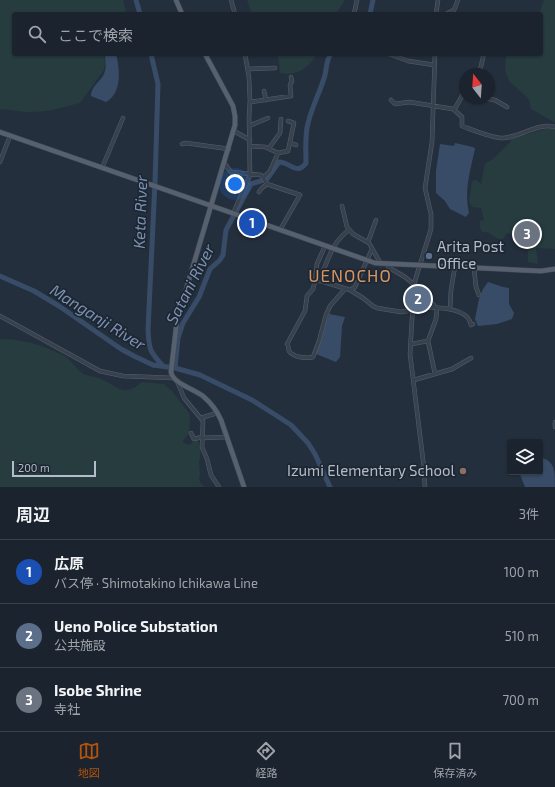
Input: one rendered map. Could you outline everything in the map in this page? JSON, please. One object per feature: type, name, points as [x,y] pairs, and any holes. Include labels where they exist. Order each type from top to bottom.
[{"type":"main road","points":[[176,0],[181,12]]},
{"type":"main road","points":[[206,56],[233,106],[235,116],[234,131],[177,320],[171,369],[175,380],[204,397],[217,413],[244,487]]},
{"type":"main road","points":[[0,132],[325,246],[381,264],[455,266],[541,271],[555,270]]},
{"type":"street","points":[[231,0],[234,12]]},
{"type":"street","points":[[354,12],[357,0]]},
{"type":"street","points":[[436,12],[438,0]]},
{"type":"street","points":[[450,12],[454,10],[458,0]]},
{"type":"street","points":[[234,214],[250,175],[250,102],[248,69],[245,56]]},
{"type":"street","points":[[394,56],[408,61],[434,65]]},
{"type":"street","points":[[425,487],[414,380],[411,367],[411,344],[414,284],[431,229],[431,214],[425,188],[431,153],[435,56]]},
{"type":"street","points":[[480,68],[483,56]]},
{"type":"street","points":[[248,69],[275,68]]},
{"type":"street","points":[[250,102],[291,96],[291,77]]},
{"type":"street","points":[[264,91],[266,100]]},
{"type":"street","points":[[391,100],[395,104],[409,102],[454,110],[462,117],[462,126],[497,138],[505,138],[550,126],[555,127]]},
{"type":"street","points":[[495,100],[507,106]]},
{"type":"street","points":[[454,110],[459,101]]},
{"type":"street","points":[[102,168],[123,118]]},
{"type":"street","points":[[249,126],[268,118]]},
{"type":"street","points":[[268,148],[280,133],[281,120]]},
{"type":"street","points":[[250,146],[268,148],[278,153],[288,151],[294,124],[288,121]]},
{"type":"street","points":[[234,131],[250,140]]},
{"type":"street","points":[[0,162],[10,136]]},
{"type":"street","points":[[182,144],[186,142],[229,149]]},
{"type":"street","points":[[290,143],[296,145]]},
{"type":"street","points":[[263,178],[270,171],[278,153]]},
{"type":"street","points":[[224,163],[231,172],[261,176],[267,184],[300,195],[280,230]]},
{"type":"street","points":[[259,192],[267,184]]},
{"type":"street","points":[[342,206],[349,230],[368,242],[381,264]]},
{"type":"street","points":[[368,242],[376,220]]},
{"type":"street","points":[[345,289],[330,306],[326,314],[319,341],[312,357],[301,357],[289,351],[287,344],[305,311],[308,296],[317,281],[332,248],[340,237],[349,230]]},
{"type":"street","points":[[317,281],[317,264],[325,246]]},
{"type":"street","points":[[350,290],[355,287],[372,249]]},
{"type":"street","points":[[388,265],[414,284],[436,308],[436,319],[428,341],[435,374]]},
{"type":"street","points":[[450,309],[451,290],[455,266]]},
{"type":"street","points":[[474,268],[476,287],[479,295]]},
{"type":"street","points":[[317,281],[350,290],[377,308],[396,311],[436,308],[450,309],[465,315],[470,320],[471,325],[473,324]]},
{"type":"street","points":[[0,316],[100,371],[123,376],[175,380],[184,398],[201,418],[203,426],[202,447],[218,487]]},
{"type":"street","points":[[411,344],[428,341]]},
{"type":"street","points":[[414,380],[452,369],[471,358]]},
{"type":"street","points":[[201,418],[217,413]]},
{"type":"street","points":[[555,422],[555,427]]},
{"type":"street","points":[[191,433],[194,439],[202,437],[227,437]]},
{"type":"green space","points":[[0,0],[123,0],[126,12],[12,12],[12,56],[104,56],[105,63],[104,70],[80,103],[41,112],[24,112],[0,109]]},
{"type":"green space","points":[[247,0],[345,0],[337,12],[251,12]]},
{"type":"green space","points":[[544,0],[555,0],[555,123],[531,109],[529,99],[509,81],[505,69],[506,56],[543,56],[543,12],[540,12]]},
{"type":"green space","points":[[274,56],[316,56],[302,70],[287,74],[280,73],[278,57]]},
{"type":"green space","points":[[552,127],[555,128],[555,249],[536,248],[538,264],[528,262],[528,251],[525,244],[522,247],[517,244],[520,238],[507,233],[502,240],[487,232],[482,232],[480,228],[480,221],[484,220],[481,208],[472,207],[469,201],[472,181],[476,180],[481,184],[485,164],[509,144],[512,137],[522,133],[524,135]]},
{"type":"green space","points":[[0,339],[25,341],[55,351],[66,357],[83,374],[101,379],[121,390],[136,387],[142,382],[164,384],[172,391],[189,413],[190,423],[188,435],[182,442],[189,445],[197,439],[201,450],[199,480],[204,487],[0,487]]},
{"type":"water","points":[[105,56],[116,56],[119,74],[117,87],[115,93],[106,102],[91,96],[91,92],[94,86],[103,77],[106,66]]},
{"type":"water","points":[[455,143],[473,147],[475,149],[468,181],[467,197],[469,213],[466,217],[450,209],[445,201],[436,193],[436,171],[440,144],[454,146]]},
{"type":"water","points":[[488,282],[509,288],[509,304],[514,313],[512,319],[497,324],[478,326],[475,319],[479,299]]},
{"type":"water","points":[[329,314],[345,317],[342,326],[340,357],[336,362],[315,353]]},
{"type":"water","points":[[543,458],[549,461],[553,467],[555,475],[555,487],[525,487],[520,475],[543,475]]},
{"type":"waterway","name":"Keta River","points":[[136,0],[139,12]]},
{"type":"waterway","name":"Satani River","points":[[370,12],[373,0]]},
{"type":"waterway","name":"Keta River","points":[[151,56],[158,84],[148,330],[151,350],[163,366]]},
{"type":"waterway","name":"Satani River","points":[[175,368],[178,338],[183,323],[199,297],[210,269],[220,260],[223,255],[226,230],[251,184],[267,179],[279,162],[296,168],[303,167],[306,163],[306,137],[308,121],[323,82],[329,56]]},
{"type":"waterway","name":"Satani River","points":[[0,276],[34,291],[59,306],[121,349],[134,356],[153,365],[175,368],[200,375],[252,400],[274,414],[291,425],[308,443],[315,454],[330,487]]},
{"type":"place","name":"広原","points":[[252,223]]},
{"type":"place","name":"Isobe Shrine","points":[[527,234]]},
{"type":"place","name":"Arita Post Office","points":[[429,256]]},
{"type":"place","name":"Ueno Police Substation","points":[[418,299]]},
{"type":"place","name":"Izumi Elementary School","points":[[463,471]]},
{"type":"district","name":"UENOCHO","points":[[350,276]]},
{"type":"water label","name":"Manganji River","points":[[98,317]]}]
